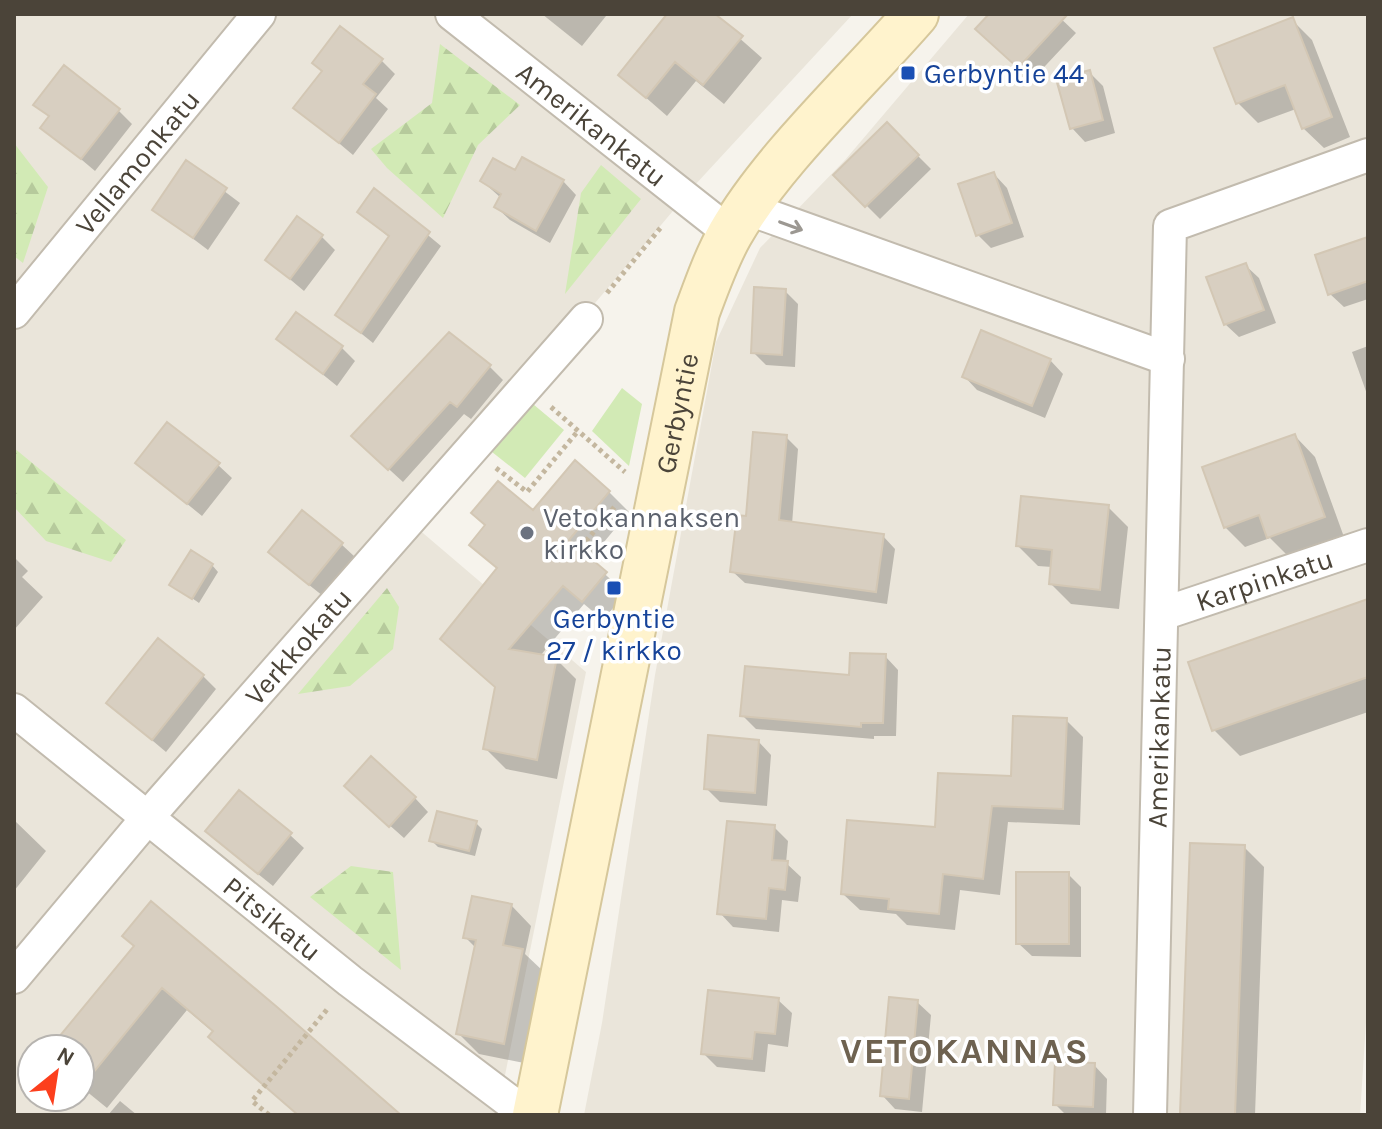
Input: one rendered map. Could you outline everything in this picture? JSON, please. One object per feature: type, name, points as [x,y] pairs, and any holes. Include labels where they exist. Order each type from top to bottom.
[{"type":"main road","name":"Gerbyntie","points":[[537,1115],[697,312],[714,264],[738,221],[916,14]]},
{"type":"street","name":"Vellamonkatu","points":[[14,312],[259,14]]},
{"type":"street","name":"Amerikankatu","points":[[452,14],[738,221],[837,242],[1168,359]]},
{"type":"street","name":"Amerikankatu","points":[[1150,1115],[1170,226],[1368,155]]},
{"type":"street","name":"Verkkokatu","points":[[14,977],[148,817],[586,319]]},
{"type":"street","name":"Karpinkatu","points":[[1162,614],[1368,545]]},
{"type":"street","name":"Pitsikatu","points":[[14,710],[350,981],[509,1101],[537,1115]]},
{"type":"path","points":[[586,319],[662,226]]},
{"type":"path","points":[[527,387],[636,481]]},
{"type":"path","points":[[473,449],[527,492],[578,431]]},
{"type":"path","points":[[586,541],[626,493]]},
{"type":"path","points":[[269,1115],[252,1101],[350,981]]},
{"type":"shaded area","points":[[14,14],[853,14],[694,186],[410,522],[586,672],[497,1115],[14,1115]]},
{"type":"shaded area","points":[[969,14],[1368,14],[1368,992],[1360,1115],[584,1115],[602,1023],[655,675],[716,342],[760,248],[845,160]]},
{"type":"green space","points":[[440,44],[520,105],[478,145],[443,218],[387,168],[371,149],[432,103]]},
{"type":"green space","points":[[14,143],[48,187],[23,263],[14,256]]},
{"type":"green space","points":[[601,165],[641,199],[565,294],[581,193]]},
{"type":"green space","points":[[622,388],[642,404],[629,466],[592,431]]},
{"type":"green space","points":[[527,399],[564,430],[525,478],[487,448]]},
{"type":"green space","points":[[14,448],[126,540],[111,562],[46,541],[14,507]]},
{"type":"green space","points":[[387,588],[399,607],[393,649],[350,686],[298,694]]},
{"type":"green space","points":[[351,866],[393,872],[401,970],[310,897]]},
{"type":"building","points":[[667,14],[715,14],[743,36],[703,85],[675,62],[646,98],[618,75]]},
{"type":"building","points":[[989,14],[1068,14],[1018,68],[975,29]]},
{"type":"building","points":[[1293,17],[1332,117],[1302,129],[1285,85],[1236,104],[1214,48]]},
{"type":"building","points":[[340,26],[383,59],[363,84],[376,94],[339,143],[293,108],[322,71],[312,63]]},
{"type":"building","points":[[64,65],[120,109],[81,159],[40,128],[49,116],[33,105]]},
{"type":"building","points":[[1090,70],[1103,120],[1070,129],[1056,79]]},
{"type":"building","points":[[887,122],[919,155],[865,207],[833,175]]},
{"type":"building","points":[[522,157],[564,180],[536,231],[494,207],[501,194],[480,181],[493,158],[515,170]]},
{"type":"building","points":[[186,160],[227,188],[193,238],[152,210]]},
{"type":"building","points":[[994,172],[1012,223],[976,236],[958,184]]},
{"type":"building","points":[[374,188],[430,232],[361,333],[335,315],[389,236],[357,212]]},
{"type":"building","points":[[297,216],[323,235],[290,279],[265,260]]},
{"type":"building","points":[[1368,237],[1368,281],[1328,295],[1315,255]]},
{"type":"building","points":[[1246,263],[1264,310],[1224,325],[1206,277]]},
{"type":"building","points":[[754,287],[786,289],[782,355],[751,353]]},
{"type":"building","points":[[296,312],[343,346],[323,374],[276,339]]},
{"type":"building","points":[[981,330],[1051,359],[1032,406],[962,377]]},
{"type":"building","points":[[449,332],[491,365],[457,407],[450,402],[388,470],[351,436]]},
{"type":"building","points":[[167,422],[220,463],[187,504],[135,463]]},
{"type":"building","points":[[753,432],[787,435],[779,520],[884,534],[876,592],[730,572],[737,515],[746,516]]},
{"type":"building","points":[[1295,434],[1325,517],[1267,538],[1259,515],[1224,528],[1202,467]]},
{"type":"building","points":[[575,460],[610,491],[569,540],[607,572],[582,602],[563,586],[509,649],[557,657],[537,760],[483,749],[495,687],[440,639],[497,568],[469,545],[485,525],[471,513],[498,481],[533,510]]},
{"type":"building","points":[[1021,496],[1109,505],[1100,590],[1049,584],[1052,550],[1016,546]]},
{"type":"building","points":[[302,510],[343,543],[309,585],[268,552]]},
{"type":"building","points":[[191,550],[213,564],[192,599],[169,585]]},
{"type":"building","points":[[1368,599],[1368,677],[1212,731],[1188,662]]},
{"type":"building","points":[[158,638],[204,675],[152,740],[106,703]]},
{"type":"building","points":[[850,653],[886,654],[883,723],[861,723],[861,727],[740,716],[745,666],[849,675]]},
{"type":"building","points":[[1013,716],[1067,718],[1063,809],[992,806],[983,879],[943,874],[939,914],[888,909],[889,899],[841,894],[847,820],[935,827],[938,773],[1011,776]]},
{"type":"building","points":[[708,735],[759,740],[755,793],[704,789]]},
{"type":"building","points":[[371,756],[416,797],[389,827],[344,786]]},
{"type":"building","points":[[239,790],[292,833],[258,874],[205,831]]},
{"type":"building","points":[[437,811],[477,821],[469,851],[429,841]]},
{"type":"building","points":[[727,821],[775,825],[772,860],[788,861],[785,890],[769,888],[766,919],[717,914]]},
{"type":"building","points":[[1190,843],[1245,845],[1235,1115],[1180,1115]]},
{"type":"building","points":[[1016,872],[1069,872],[1069,944],[1016,944]]},
{"type":"building","points":[[472,896],[512,904],[503,945],[523,949],[504,1044],[456,1034],[476,940],[463,938]]},
{"type":"building","points":[[151,901],[401,1115],[298,1115],[208,1037],[213,1031],[162,988],[96,1069],[96,1033],[62,1033],[134,946],[122,936]]},
{"type":"building","points":[[708,990],[779,998],[775,1034],[755,1032],[752,1059],[701,1054]]},
{"type":"building","points":[[889,997],[918,1000],[909,1099],[880,1096]]},
{"type":"building","points":[[1055,1062],[1095,1063],[1093,1107],[1053,1105]]},
{"type":"place","name":"Gerbyntie 44","points":[[908,73]]},
{"type":"place","name":"Vetokannaksen kirkko","points":[[527,533]]},
{"type":"place","name":"Gerbyntie 27 / kirkko","points":[[614,588]]},
{"type":"district","name":"VETOKANNAS","points":[[965,1051]]}]
